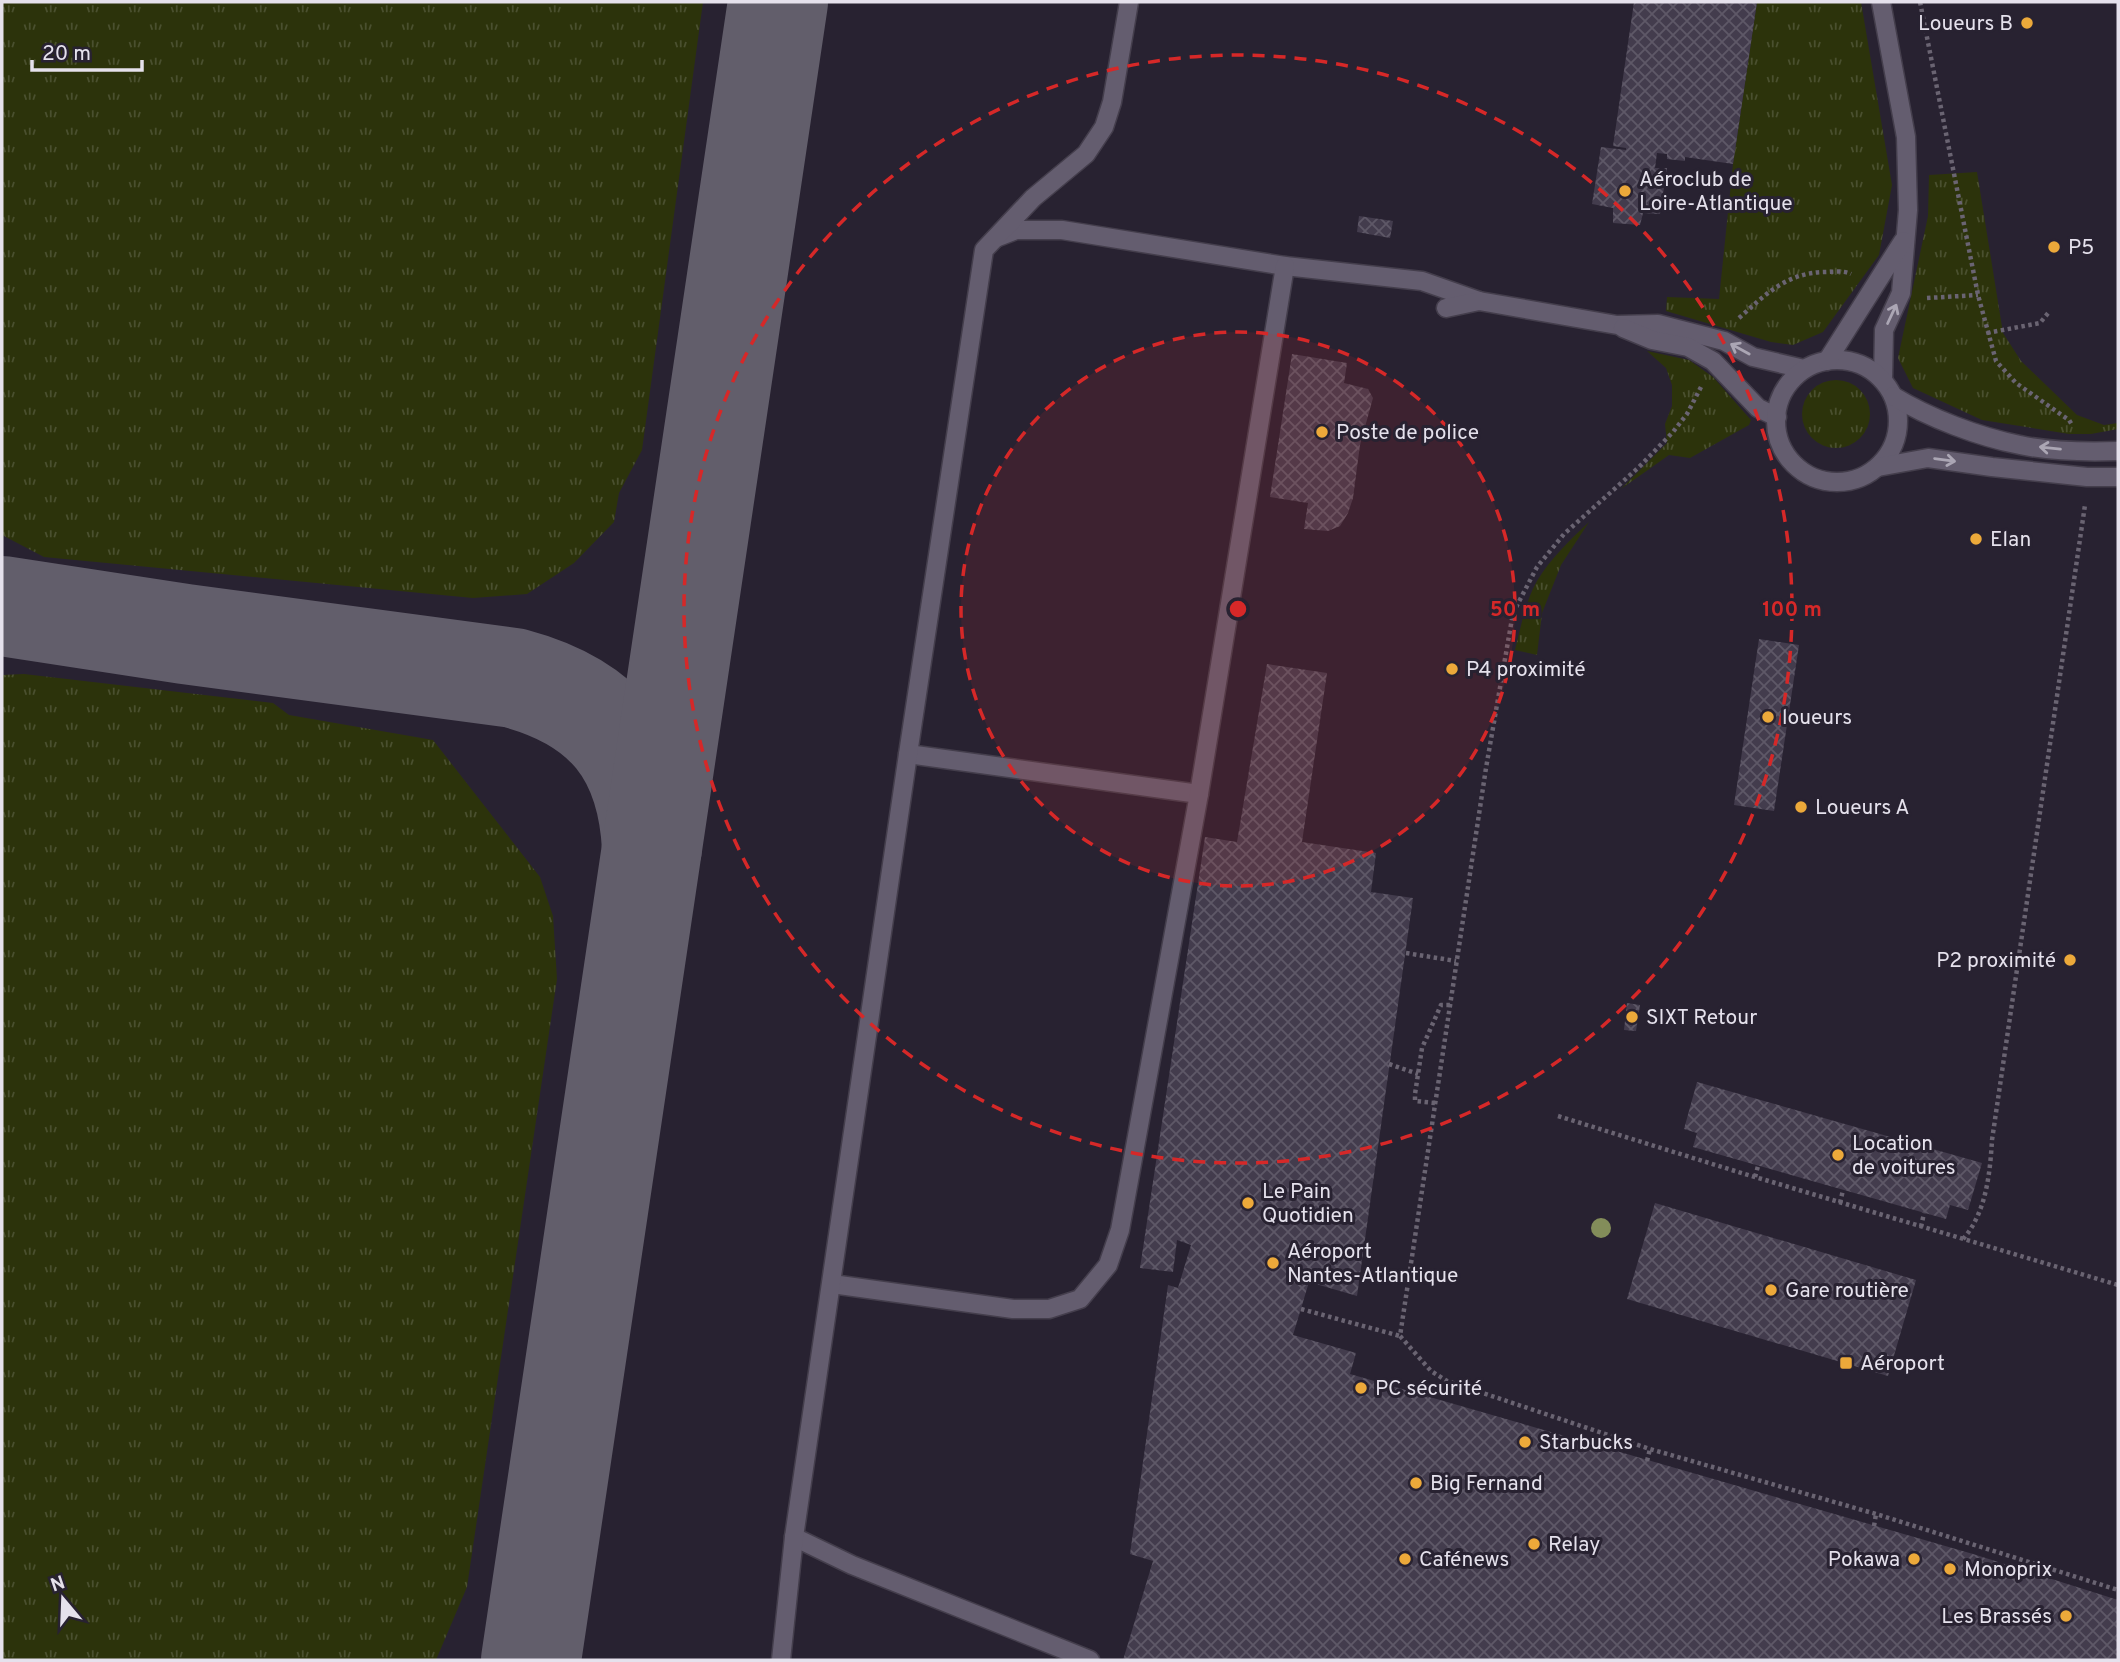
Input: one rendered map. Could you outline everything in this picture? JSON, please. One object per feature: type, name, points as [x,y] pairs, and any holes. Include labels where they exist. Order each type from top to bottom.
[{"type":"street","points":[[781,1660],[794,1537],[984,250],[1033,198],[1086,154],[1104,127],[1112,102],[1129,2]]},
{"type":"street","points":[[1881,2],[1906,137],[1908,210],[1901,293],[1884,330],[1883,380]]},
{"type":"street","points":[[998,237],[1016,229],[1062,230],[1285,266],[1422,281],[1479,301],[1617,325],[1658,324],[1724,341],[1753,357],[1804,369]]},
{"type":"street","points":[[1828,361],[1905,238]]},
{"type":"street","points":[[832,1284],[1013,1309],[1049,1309],[1080,1299],[1108,1265],[1120,1230],[1199,794],[1285,266]]},
{"type":"street","points":[[1446,308],[1479,301]]},
{"type":"street","points":[[1617,325],[1652,340],[1688,348],[1713,360],[1758,408],[1777,417]]},
{"type":"street","points":[[1894,396],[1898,417],[1896,439],[1878,467],[1868,474],[1833,482],[1809,475],[1790,460],[1783,450],[1777,417],[1782,395],[1788,385],[1804,369],[1840,360],[1863,365],[1883,380],[1894,396],[1916,410],[2021,446],[2084,452],[2118,451]]},
{"type":"street","points":[[1878,467],[1928,458],[2087,477],[2118,477]]},
{"type":"street","points":[[908,754],[1199,794]]},
{"type":"street","points":[[794,1537],[852,1564],[1090,1660]]},
{"type":"path","points":[[1920,2],[1978,295],[1996,361],[2016,383],[2069,420],[2075,429]]},
{"type":"path","points":[[1734,325],[1763,295],[1790,279],[1818,272],[1845,271],[1855,275]]},
{"type":"path","points":[[1922,298],[1978,295]]},
{"type":"path","points":[[1987,333],[2040,323],[2049,312]]},
{"type":"path","points":[[1400,1336],[1486,768],[1513,612],[1536,566],[1564,534],[1639,467],[1673,432],[1687,414],[1702,383]]},
{"type":"path","points":[[1963,1239],[1976,1225],[1990,1172],[1992,1140],[2087,493]]},
{"type":"path","points":[[1406,953],[1456,961]]},
{"type":"path","points":[[1436,1103],[1415,1101],[1422,1048],[1441,1006],[1450,1005]]},
{"type":"path","points":[[1389,1064],[1419,1074]]},
{"type":"path","points":[[1558,1116],[1840,1203],[2118,1284]]},
{"type":"path","points":[[1755,1177],[1758,1166]]},
{"type":"path","points":[[1840,1203],[1843,1190]]},
{"type":"path","points":[[1921,1227],[1924,1213]]},
{"type":"path","points":[[1301,1309],[1400,1336],[1431,1371],[1447,1381],[1650,1449],[1876,1514],[2118,1590]]},
{"type":"path","points":[[1647,1461],[1650,1449]]},
{"type":"path","points":[[1874,1526],[1876,1514]]},
{"type":"green space","points":[[2,2],[703,2],[642,450],[619,493],[614,522],[574,563],[527,594],[473,598],[44,557],[2,535]]},
{"type":"green space","points":[[1757,2],[1861,2],[1892,185],[1879,255],[1823,332],[1793,345],[1771,342],[1666,311],[1667,297],[1719,299],[1733,164]]},
{"type":"green space","points":[[1977,172],[2003,333],[2021,361],[2077,415],[2104,425],[2118,423],[2118,429],[2091,434],[2069,434],[1982,420],[1913,388],[1898,358],[1928,216],[1929,175]]},
{"type":"green space","points":[[1647,351],[1689,360],[1713,377],[1751,420],[1749,425],[1690,458],[1669,455],[1621,489],[1667,443],[1665,424],[1672,406],[1672,385],[1666,368]]},
{"type":"green space","points":[[1836,380],[1849,382],[1860,390],[1868,401],[1868,427],[1860,438],[1849,446],[1836,448],[1823,446],[1812,438],[1804,427],[1802,414],[1804,401],[1812,390],[1823,382]]},
{"type":"green space","points":[[1589,522],[1561,565],[1542,613],[1537,655],[1515,650],[1526,606],[1537,581],[1555,557]]},
{"type":"green space","points":[[24,674],[273,703],[289,715],[433,740],[540,877],[553,916],[557,979],[467,1587],[436,1660],[2,1660],[2,675]]},
{"type":"building","points":[[1634,2],[1757,2],[1733,164],[1685,157],[1685,161],[1667,159],[1667,154],[1657,153],[1655,168],[1667,168],[1660,214],[1643,213],[1640,225],[1613,223],[1613,208],[1592,204],[1601,147],[1626,150],[1613,146]]},
{"type":"building","points":[[1359,216],[1393,221],[1390,238],[1357,232]]},
{"type":"building","name":"Poste de police","points":[[1292,354],[1347,363],[1344,383],[1368,389],[1373,398],[1360,445],[1353,498],[1348,513],[1340,526],[1328,531],[1304,529],[1308,503],[1270,497]]},
{"type":"building","name":"loueurs","points":[[1759,639],[1799,645],[1774,811],[1734,805]]},
{"type":"building","name":"Aéroport Nantes-Atlantique","points":[[1267,664],[1327,673],[1302,842],[1376,853],[1371,892],[1413,898],[1357,1296],[1309,1282],[1293,1335],[1356,1353],[1350,1374],[1973,1554],[2118,1600],[2118,1660],[1123,1660],[1153,1561],[1130,1554],[1168,1285],[1178,1288],[1191,1245],[1177,1240],[1173,1272],[1140,1268],[1205,837],[1237,842]]},
{"type":"building","name":"SIXT Retour","points":[[1627,1003],[1640,1005],[1636,1031],[1624,1030]]},
{"type":"building","name":"Location de voitures","points":[[1697,1082],[1982,1163],[1968,1210],[1950,1205],[1946,1219],[1693,1147],[1697,1133],[1684,1129]]},
{"type":"building","name":"Gare routière","points":[[1655,1203],[1916,1280],[1888,1376],[1627,1299]]},
{"type":"taxiway","points":[[531,1660],[778,2]]},
{"type":"taxiway","points":[[2,606],[185,634],[514,678],[546,688],[573,701],[596,718],[615,737],[630,759],[641,785],[652,848]]},
{"type":"place","name":"Loueurs B","points":[[2027,23]]},
{"type":"place","name":"Aéroclub de Loire-Atlantique","points":[[1625,191]]},
{"type":"place","name":"P5","points":[[2054,247]]},
{"type":"place","name":"Poste de police","points":[[1322,432]]},
{"type":"place","name":"Elan","points":[[1976,539]]},
{"type":"place","name":"P4 proximité","points":[[1452,669]]},
{"type":"place","name":"loueurs","points":[[1768,717]]},
{"type":"place","name":"Loueurs A","points":[[1801,807]]},
{"type":"place","name":"P2 proximité","points":[[2070,960]]},
{"type":"place","name":"SIXT Retour","points":[[1632,1017]]},
{"type":"place","name":"Location de voitures","points":[[1838,1155]]},
{"type":"place","name":"Le Pain Quotidien","points":[[1248,1203]]},
{"type":"place","name":"Aéroport Nantes-Atlantique","points":[[1273,1263]]},
{"type":"place","name":"Gare routière","points":[[1771,1290]]},
{"type":"place","name":"Aéroport","points":[[1846,1363]]},
{"type":"place","name":"PC sécurité","points":[[1361,1388]]},
{"type":"place","name":"Starbucks","points":[[1525,1442]]},
{"type":"place","name":"Big Fernand","points":[[1416,1483]]},
{"type":"place","name":"Relay","points":[[1534,1544]]},
{"type":"place","name":"Cafénews","points":[[1405,1559]]},
{"type":"place","name":"Pokawa","points":[[1914,1559]]},
{"type":"place","name":"Monoprix","points":[[1950,1569]]},
{"type":"place","name":"Les Brassés","points":[[2066,1616]]}]
